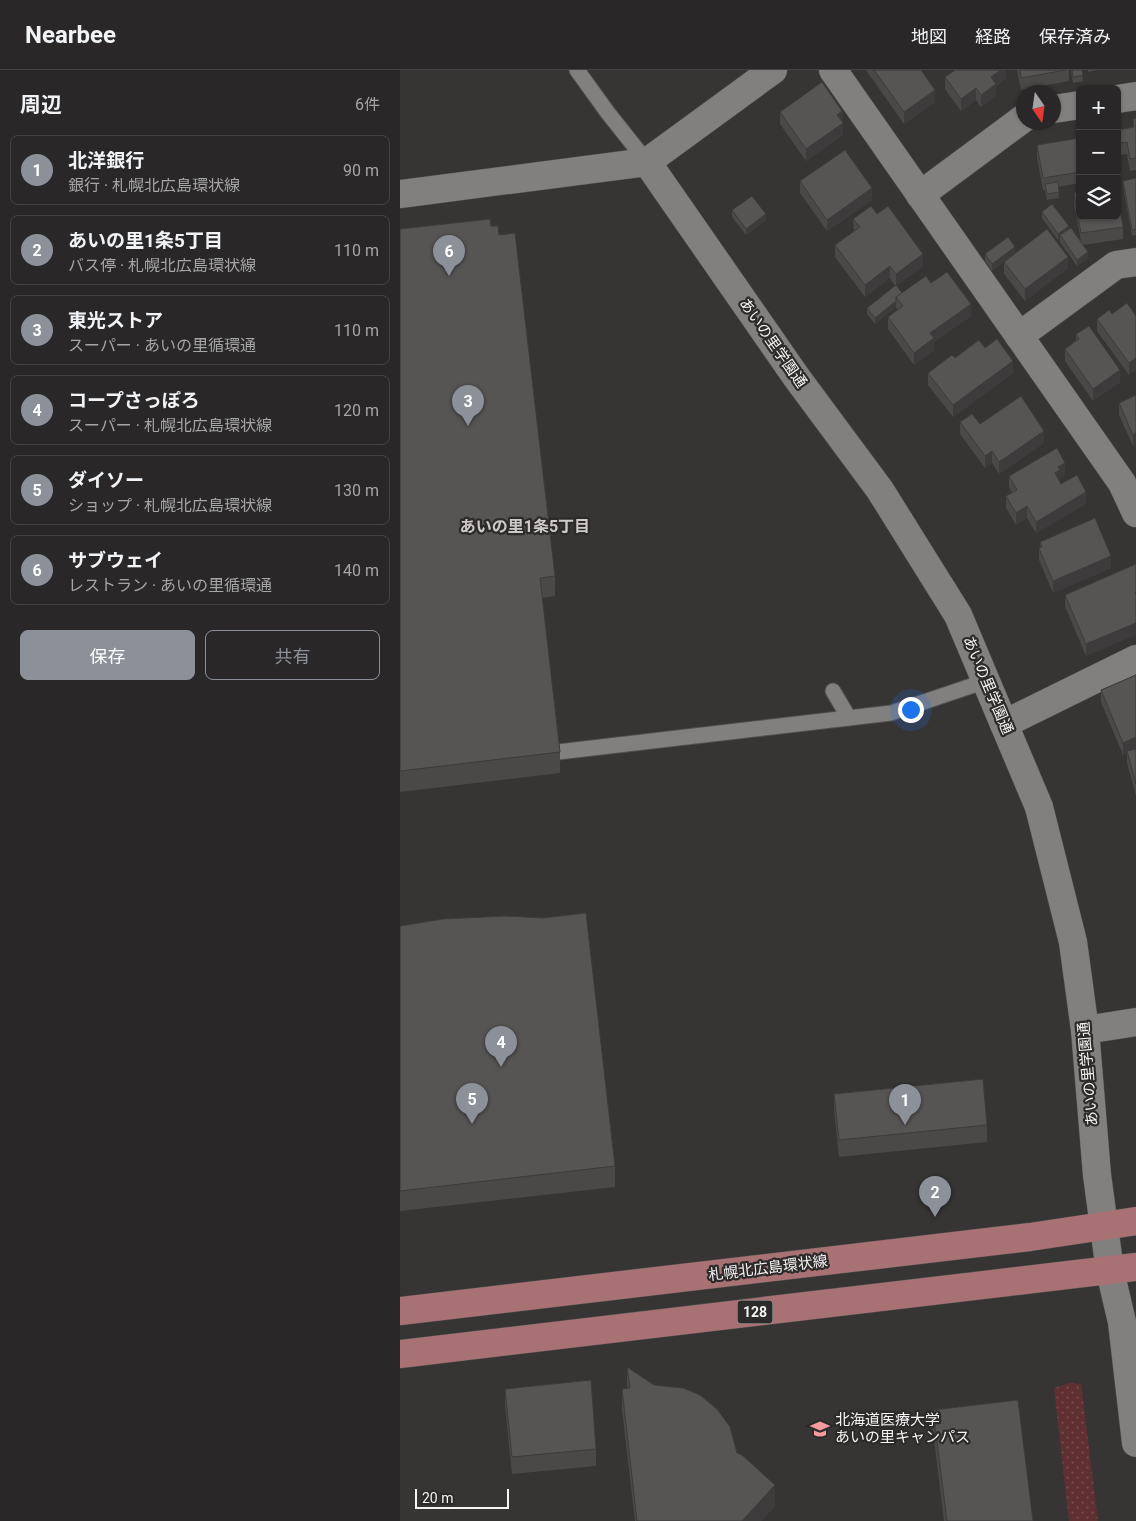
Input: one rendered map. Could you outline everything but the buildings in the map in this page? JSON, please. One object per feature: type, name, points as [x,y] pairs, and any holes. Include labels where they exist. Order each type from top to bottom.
[{"type":"main road","name":"札幌北広島環状線","points":[[400,1311],[1030,1237],[1136,1221]]},
{"type":"main road","name":"128","points":[[400,1354],[1123,1269]]},
{"type":"street","points":[[400,194],[497,183],[647,162],[773,70]]},
{"type":"street","points":[[833,70],[1019,336],[1129,479],[1136,513]]},
{"type":"street","points":[[1121,98],[1136,96]]},
{"type":"street","points":[[1061,108],[1076,106]]},
{"type":"street","points":[[920,194],[1016,124]]},
{"type":"street","name":"あいの里学園通","points":[[647,162],[798,378],[880,490],[958,615],[1039,807],[1073,942],[1086,1030],[1097,1175],[1105,1225],[1123,1269],[1122,1322],[1136,1443]]},
{"type":"street","points":[[1019,336],[1116,265],[1136,262]]},
{"type":"street","points":[[1004,724],[1136,659]]},
{"type":"street","points":[[1086,1030],[1136,1022]]},
{"type":"lane","points":[[577,70],[647,162]]},
{"type":"lane","points":[[558,752],[891,713],[986,681]]},
{"type":"lane","points":[[833,691],[849,718]]},
{"type":"shaded area","points":[[1069,1383],[1081,1384],[1098,1521],[1069,1521],[1054,1388]]},
{"type":"place","name":"サブウェイ","points":[[449,276]]},
{"type":"place","name":"東光ストア","points":[[468,426]]},
{"type":"place","name":"コープさっぽろ","points":[[501,1067]]},
{"type":"place","name":"ダイソー","points":[[472,1124]]},
{"type":"place","name":"北洋銀行","points":[[905,1125]]},
{"type":"place","name":"あいの里1条5丁目","points":[[935,1217]]},
{"type":"place","name":"北海道医療大学 あいの里キャンパス","points":[[820,1429]]},
{"type":"district","name":"あいの里1条5丁目","points":[[525,526]]}]
